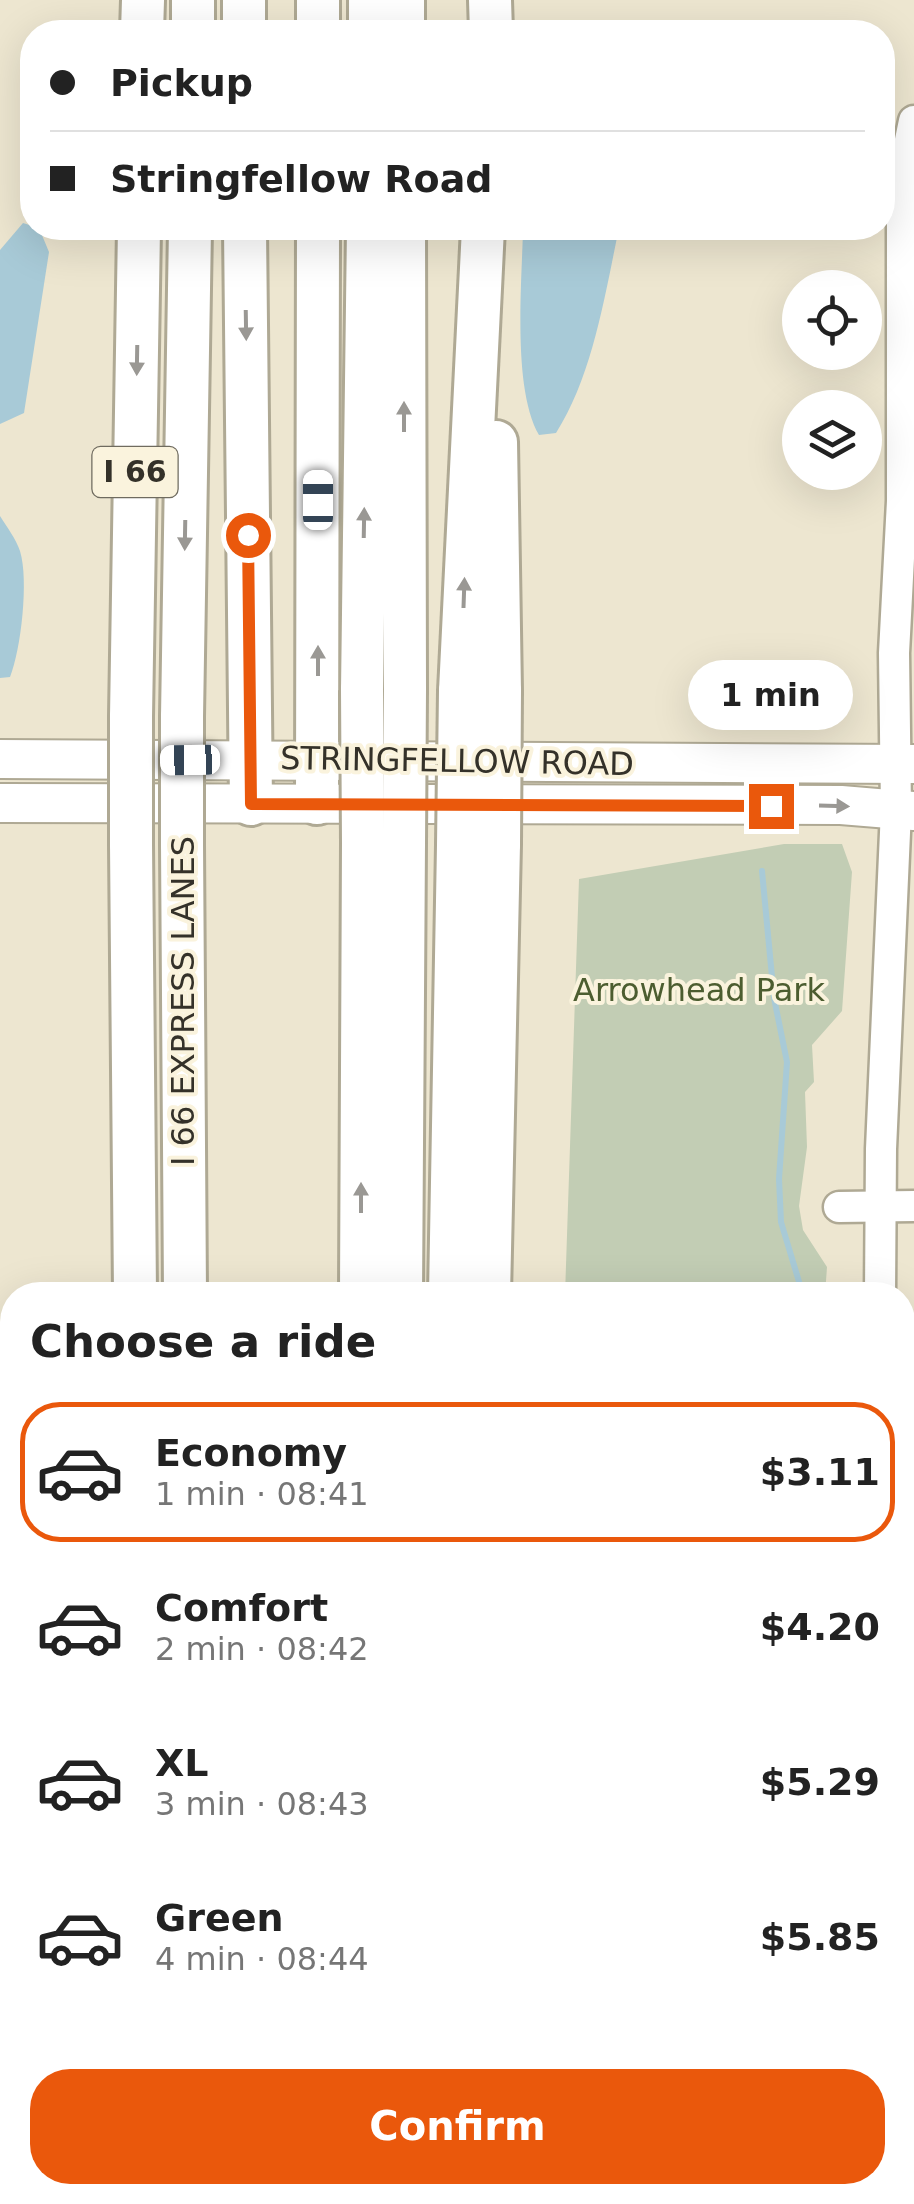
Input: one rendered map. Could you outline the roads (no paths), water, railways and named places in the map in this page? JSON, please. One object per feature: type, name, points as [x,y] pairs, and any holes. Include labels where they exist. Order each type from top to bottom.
[{"type":"highway","name":"I 66","points":[[135,1282],[131,718],[139,240]]},
{"type":"highway","name":"I 66 EXPRESS LANES","points":[[185,1282],[182,717],[190,240]]},
{"type":"highway","points":[[245,240],[251,804]]},
{"type":"highway","points":[[317,803],[318,240]]},
{"type":"highway","points":[[368,240],[362,690],[383,843],[400,1282]]},
{"type":"highway","points":[[362,1282],[383,843],[405,690],[404,240]]},
{"type":"highway","points":[[483,240],[478,845],[489,1282]]},
{"type":"highway","points":[[480,691],[493,240]]},
{"type":"highway","points":[[451,1282],[478,845]]},
{"type":"main road","name":"STRINGFELLOW ROAD","points":[[0,759],[905,764]]},
{"type":"main road","name":"STRINGFELLOW ROAD","points":[[0,803],[840,806],[905,811]]},
{"type":"street","points":[[880,1282],[881,1149],[902,1011],[905,764],[894,653],[902,500],[902,179],[914,121]]},
{"type":"street","points":[[840,1206],[914,1206]]},
{"type":"water","points":[[20,227],[20,240],[44,240],[49,252],[24,413],[0,424],[0,250]]},
{"type":"water","points":[[523,240],[617,240],[589,360],[556,433],[539,435],[531,415],[520,334]]},
{"type":"water","points":[[0,516],[20,551],[24,579],[14,665],[10,677],[0,678]]},
{"type":"waterway","points":[[769,707],[771,725]]},
{"type":"waterway","points":[[762,871],[774,998],[787,1062],[779,1179],[781,1222],[799,1282]]},
{"type":"park label","name":"Arrowhead Park","points":[[699,990]]}]
